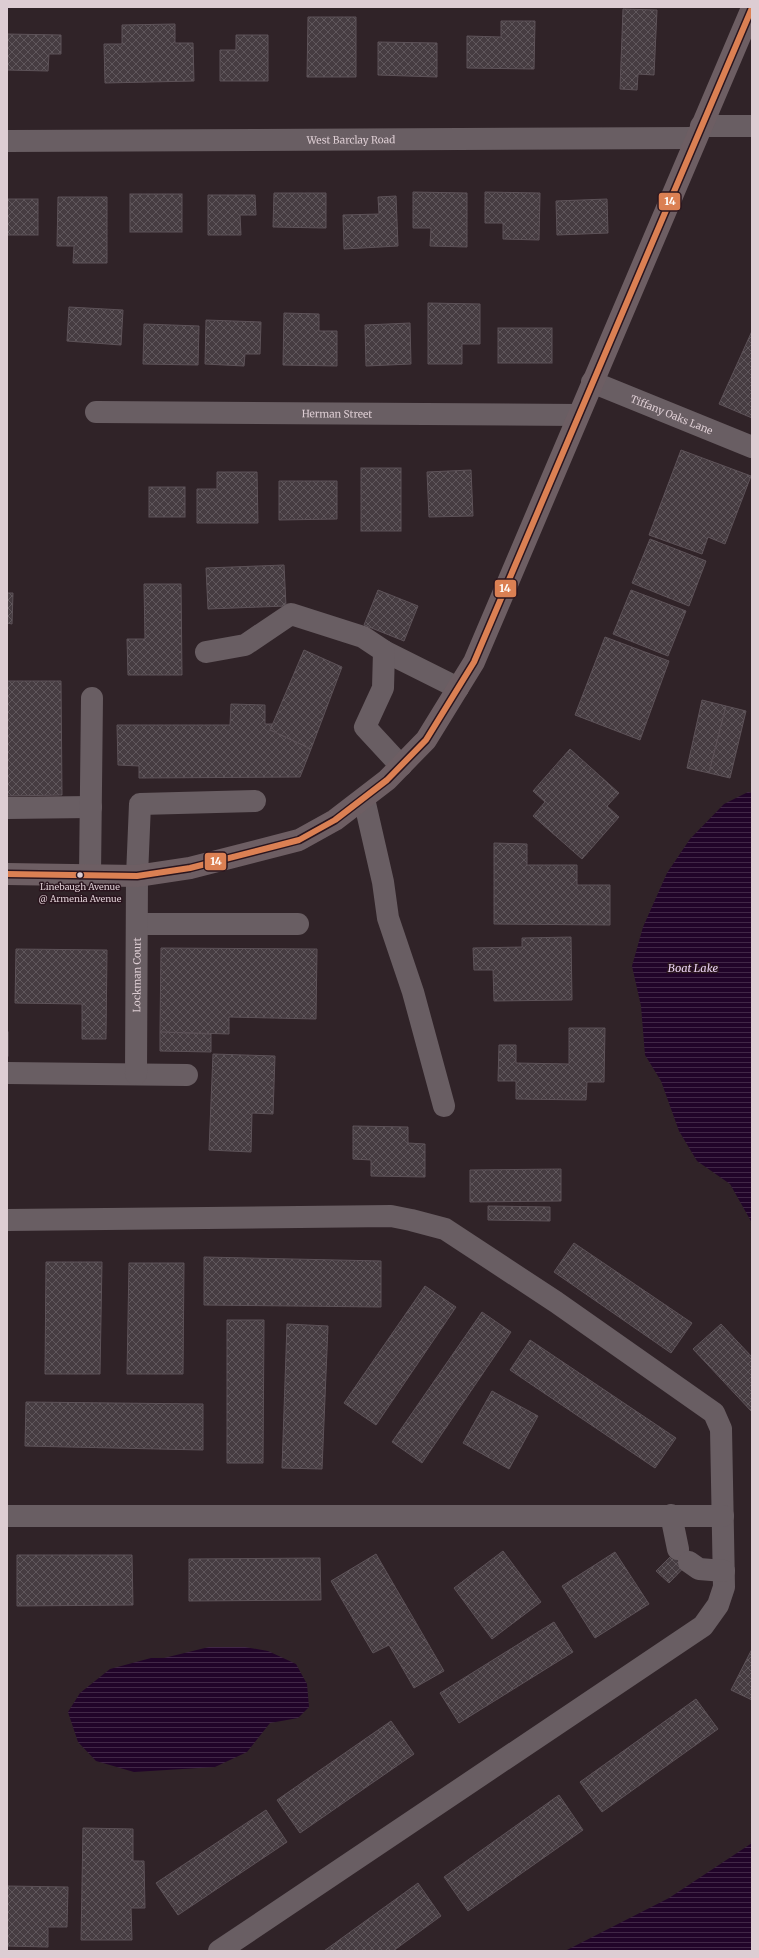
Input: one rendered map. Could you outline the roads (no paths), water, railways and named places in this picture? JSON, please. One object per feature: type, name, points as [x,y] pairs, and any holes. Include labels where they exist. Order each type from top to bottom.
[{"type":"main road","points":[[7,874],[137,876],[190,868],[299,840],[335,820],[364,798],[400,766],[426,740],[474,662],[752,8]]},
{"type":"street","name":"West Barclay Road","points":[[7,141],[698,132],[752,126]]},
{"type":"street","name":"Tiffany Oaks Lane","points":[[592,382],[752,447]]},
{"type":"street","name":"Herman Street","points":[[96,412],[578,415]]},
{"type":"street","points":[[206,652],[245,645],[291,614],[363,637],[384,651],[458,688]]},
{"type":"street","points":[[384,651],[383,688],[365,727],[400,766]]},
{"type":"street","points":[[90,875],[92,698]]},
{"type":"street","points":[[364,798],[383,882],[388,918],[413,992],[444,1106]]},
{"type":"street","name":"Lockman Court","points":[[136,1074],[137,876],[140,804],[255,801]]},
{"type":"street","points":[[7,808],[91,807]]},
{"type":"street","points":[[137,924],[298,924]]},
{"type":"street","points":[[7,1073],[187,1075]]},
{"type":"street","points":[[7,1220],[391,1216],[445,1229],[556,1302],[714,1413],[722,1429],[724,1587],[718,1605],[703,1626],[219,1951]]},
{"type":"street","points":[[671,1515],[684,1555],[699,1569],[724,1572]]},
{"type":"street","points":[[7,1516],[723,1516]]},
{"type":"water","name":"Boat Lake","points":[[748,792],[752,793],[752,1223],[730,1184],[697,1161],[679,1131],[661,1081],[645,1055],[641,1006],[632,966],[643,927],[667,873],[690,839],[724,804]]},
{"type":"water","points":[[209,1647],[245,1647],[268,1651],[296,1664],[307,1684],[309,1707],[298,1718],[270,1723],[247,1752],[215,1767],[134,1772],[96,1761],[78,1742],[68,1712],[80,1693],[110,1669],[151,1658],[164,1658]]},
{"type":"water","points":[[752,1843],[752,1951],[565,1951],[669,1898]]},
{"type":"place","name":"Linebaugh Avenue @ Armenia Avenue","points":[[80,875]]}]
